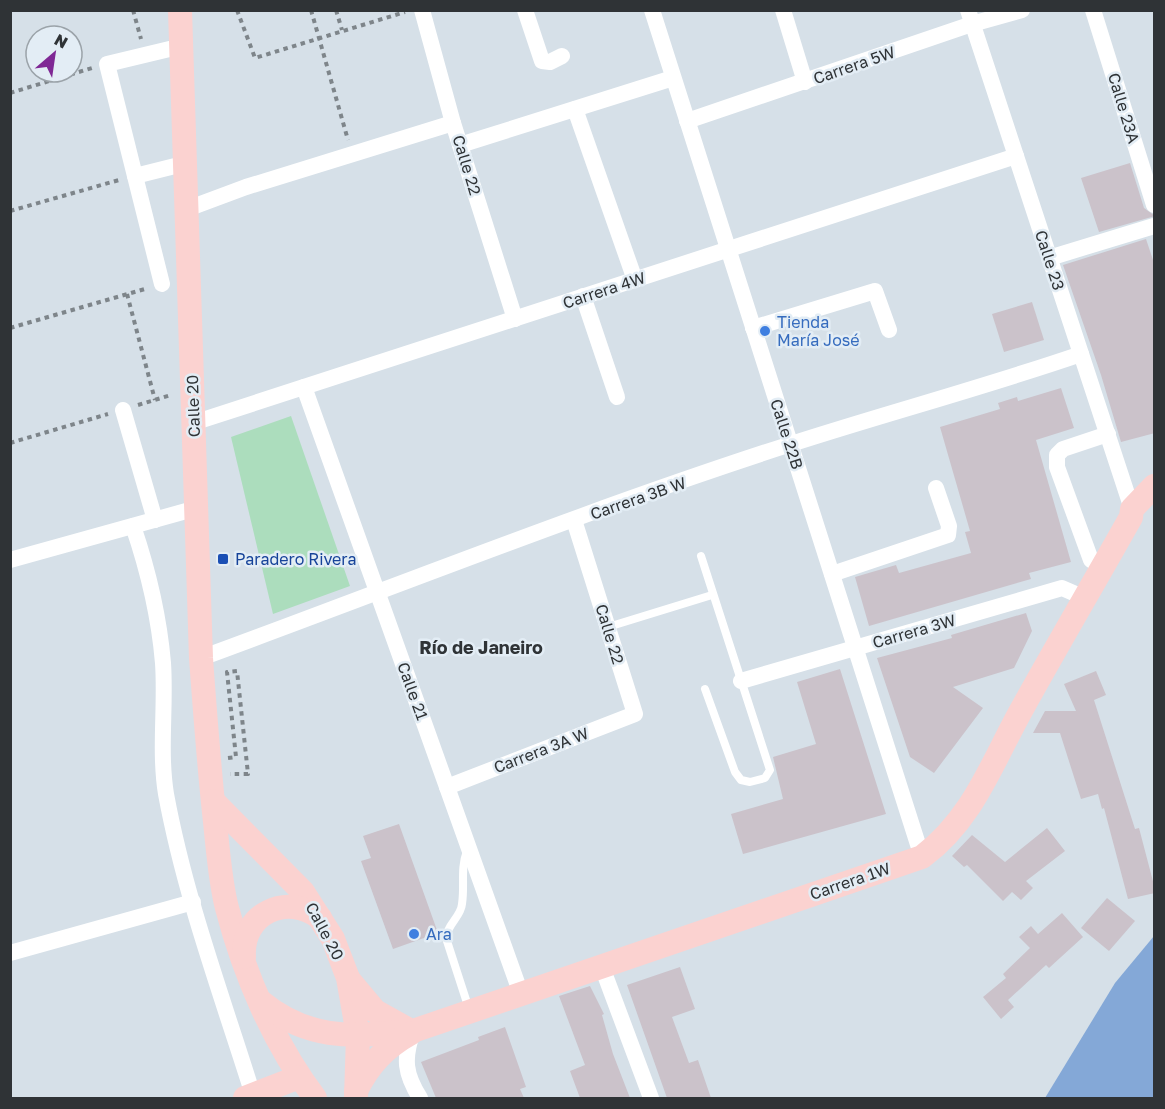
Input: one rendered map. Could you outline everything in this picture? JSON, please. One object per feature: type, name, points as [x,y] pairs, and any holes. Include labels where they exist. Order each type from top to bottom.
[{"type":"main road","name":"Calle 20","points":[[180,10],[206,754],[226,907],[260,1001],[299,1077],[315,1098]]},
{"type":"main road","name":"Carrera 1W","points":[[260,1001],[295,1025],[336,1035],[413,1031],[922,857],[961,820],[974,801],[1007,735],[1131,517],[1132,509],[1155,486]]},
{"type":"main road","name":"Calle 20","points":[[213,801],[303,892],[323,920],[348,978],[358,1035],[355,1097]]},
{"type":"main road","points":[[244,959],[243,946],[246,934],[263,914],[281,907],[301,907],[323,920]]},
{"type":"main road","points":[[348,978],[375,1011],[413,1031],[394,1043],[377,1058],[364,1075],[355,1097]]},
{"type":"main road","points":[[249,1097],[299,1077]]},
{"type":"street","name":"Calle 22","points":[[422,10],[453,123],[515,318]]},
{"type":"street","points":[[525,10],[542,61],[550,62],[562,56]]},
{"type":"street","name":"Calle 22B","points":[[652,10],[922,857]]},
{"type":"street","points":[[783,10],[805,82]]},
{"type":"street","name":"Carrera 5W","points":[[687,121],[805,82],[970,17],[1022,10]]},
{"type":"street","name":"Calle 23A","points":[[1094,10],[1155,205]]},
{"type":"street","name":"Calle 23","points":[[970,17],[1132,509]]},
{"type":"street","points":[[162,284],[107,64],[182,46]]},
{"type":"street","points":[[460,145],[673,78]]},
{"type":"street","points":[[575,109],[635,280]]},
{"type":"street","points":[[187,209],[246,187],[453,123]]},
{"type":"street","name":"Carrera 4W","points":[[193,423],[1016,156]]},
{"type":"street","points":[[135,176],[187,163]]},
{"type":"street","points":[[1049,258],[1155,226]]},
{"type":"street","points":[[753,328],[875,291],[889,330]]},
{"type":"street","points":[[583,296],[617,397]]},
{"type":"street","name":"Carrera 3B W","points":[[201,658],[574,520],[790,444],[1005,380],[1081,354]]},
{"type":"street","name":"Calle 21","points":[[304,387],[521,994]]},
{"type":"street","points":[[123,410],[156,519]]},
{"type":"street","points":[[1102,567],[1091,560],[1057,467],[1057,455],[1063,449],[1108,434]]},
{"type":"street","points":[[832,574],[948,535],[949,526],[936,488]]},
{"type":"street","points":[[10,560],[197,508]]},
{"type":"street","name":"Calle 22","points":[[574,520],[635,714]]},
{"type":"street","points":[[133,526],[148,570],[163,663],[162,727],[166,793],[193,902],[249,1097]]},
{"type":"street","name":"Carrera 3W","points":[[741,681],[1062,588],[1085,598]]},
{"type":"street","name":"Carrera 3A W","points":[[447,786],[635,714]]},
{"type":"street","points":[[10,953],[193,902]]},
{"type":"street","points":[[602,967],[651,1098]]},
{"type":"street","points":[[413,1031],[405,1053],[410,1083],[420,1098]]},
{"type":"lane","points":[[701,556],[712,596],[770,770],[765,778],[750,782],[741,780],[735,772],[705,689]]},
{"type":"lane","points":[[608,627],[712,596]]},
{"type":"lane","points":[[469,847],[461,867],[462,904],[446,938],[470,1012]]},
{"type":"path","points":[[133,10],[146,54]]},
{"type":"path","points":[[237,10],[255,58],[319,36],[409,10]]},
{"type":"path","points":[[311,10],[353,155]]},
{"type":"path","points":[[336,10],[342,30]]},
{"type":"path","points":[[10,93],[107,64]]},
{"type":"path","points":[[10,211],[135,176]]},
{"type":"path","points":[[10,328],[162,284]]},
{"type":"path","points":[[127,294],[154,400]]},
{"type":"path","points":[[10,443],[193,389]]},
{"type":"green space","points":[[291,416],[350,586],[273,614],[231,437]]},
{"type":"water","points":[[1154,936],[1154,1098],[1045,1098],[1115,983]]},
{"type":"building","points":[[1130,163],[1144,208],[1155,216],[1099,232],[1081,178]]},
{"type":"building","points":[[1146,239],[1155,266],[1155,433],[1121,442],[1101,375],[1063,265]]},
{"type":"building","points":[[1032,302],[1044,340],[1004,352],[992,314]]},
{"type":"building","points":[[1061,388],[1074,428],[1036,440],[1071,562],[1029,573],[1031,579],[869,626],[855,577],[896,565],[899,573],[971,553],[965,532],[970,531],[940,427],[1000,409],[998,403],[1017,397],[1018,401]]},
{"type":"building","points":[[1026,613],[1032,631],[1014,668],[953,687],[983,708],[934,773],[910,757],[877,658],[952,638],[951,635]]},
{"type":"building","points":[[840,669],[886,814],[743,854],[731,814],[783,799],[773,757],[816,744],[797,682]]},
{"type":"building","points":[[1096,671],[1106,695],[1094,700],[1135,829],[1139,828],[1155,889],[1155,893],[1128,899],[1104,808],[1102,809],[1098,794],[1081,799],[1060,733],[1033,733],[1045,711],[1076,711],[1064,684]]},
{"type":"building","points":[[399,824],[438,933],[393,949],[361,861],[371,858],[363,836]]},
{"type":"building","points":[[1047,828],[1065,851],[1026,881],[1033,888],[1021,900],[1012,892],[1003,901],[967,865],[964,867],[952,856],[972,835],[1005,862]]},
{"type":"building","points":[[1107,898],[1135,921],[1109,951],[1081,928]]},
{"type":"building","points":[[1062,913],[1083,937],[1049,968],[1046,965],[1008,1000],[1014,1007],[1001,1019],[983,997],[1006,978],[1003,974],[1030,948],[1019,937],[1031,926],[1038,934]]},
{"type":"building","points":[[680,967],[695,1009],[672,1017],[689,1063],[698,1060],[711,1098],[667,1098],[627,985]]},
{"type":"building","points":[[590,986],[604,1014],[602,1015],[613,1054],[630,1098],[580,1098],[570,1071],[585,1065],[559,996]]},
{"type":"building","points":[[505,1027],[526,1087],[520,1089],[524,1098],[436,1098],[421,1062],[479,1040],[478,1037]]},
{"type":"place","name":"Tienda María José","points":[[765,331]]},
{"type":"place","name":"Paradero Rivera","points":[[223,559]]},
{"type":"place","name":"Ara","points":[[414,934]]},
{"type":"district","name":"Río de Janeiro","points":[[481,647]]}]
